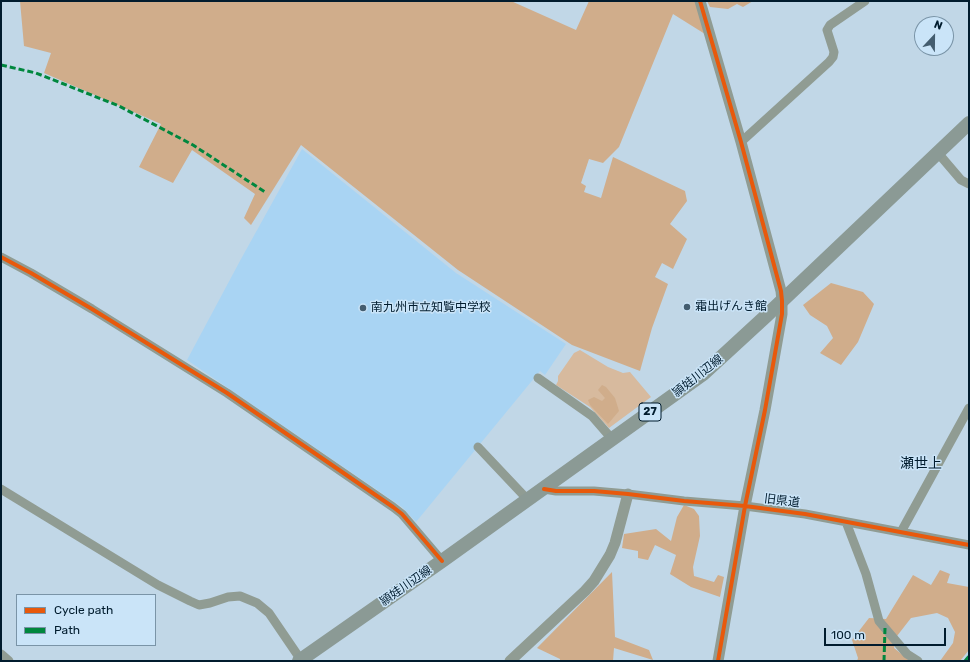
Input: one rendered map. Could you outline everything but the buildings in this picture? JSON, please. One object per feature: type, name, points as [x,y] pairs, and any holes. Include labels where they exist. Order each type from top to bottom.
[{"type":"main road","name":"頴娃川辺線","points":[[300,660],[442,562],[703,374],[969,123]]},
{"type":"street","points":[[700,1],[741,142],[781,291],[782,301],[782,314],[765,410],[745,506],[718,661]]},
{"type":"street","points":[[741,142],[829,62],[833,57],[834,52],[827,30],[830,25],[865,1]]},
{"type":"street","points":[[938,153],[961,180],[969,184]]},
{"type":"street","points":[[1,257],[92,309],[227,393],[393,507],[402,514],[442,562]]},
{"type":"street","points":[[538,378],[592,416],[612,439]]},
{"type":"street","points":[[901,532],[969,408]]},
{"type":"street","points":[[478,447],[528,500]]},
{"type":"street","points":[[1,489],[158,585],[190,601],[199,605],[228,597],[240,596],[257,603],[269,614],[300,660]]},
{"type":"street","name":"旧県道","points":[[544,489],[556,491],[594,491],[745,506],[805,514],[969,545]]},
{"type":"street","points":[[510,661],[594,581],[616,542],[628,494]]},
{"type":"street","points":[[846,522],[866,574],[878,621],[907,654],[918,661]]},
{"type":"street","points":[[1,654],[9,661]]},
{"type":"shaded area","points":[[20,1],[511,1],[576,30],[589,1],[696,1],[705,34],[673,14],[619,147],[603,163],[589,159],[581,183],[586,186],[584,192],[601,198],[613,157],[685,191],[687,201],[670,224],[687,239],[673,269],[662,263],[655,277],[668,284],[652,328],[640,371],[572,345],[458,270],[301,145],[251,225],[244,218],[255,194],[192,150],[173,183],[139,167],[161,124],[44,73],[51,53],[24,46]]},
{"type":"shaded area","points":[[707,1],[753,1],[743,7],[737,4],[728,9],[710,7]]},
{"type":"shaded area","name":"南九州市立知覧中学校","points":[[302,149],[456,273],[566,344],[545,375],[540,371],[416,522],[402,507],[187,360]]},
{"type":"shaded area","points":[[831,283],[863,292],[874,304],[858,342],[841,365],[820,353],[833,338],[827,326],[810,315],[803,305]]},
{"type":"shaded area","points":[[580,350],[608,367],[623,373],[630,372],[651,397],[609,428],[590,407],[556,385],[558,376],[574,353]]},
{"type":"shaded area","points":[[602,385],[606,387],[615,398],[619,411],[608,424],[590,405],[588,400],[594,397],[602,401],[605,398],[598,390]]},
{"type":"shaded area","points":[[684,505],[694,509],[699,516],[700,536],[693,567],[694,576],[714,582],[718,575],[724,577],[720,597],[691,587],[670,574],[676,555],[655,545],[648,560],[638,558],[638,551],[622,548],[624,534],[656,529],[671,541],[677,517]]},
{"type":"shaded area","points":[[940,570],[950,574],[947,583],[969,587],[969,650],[960,661],[940,661],[953,643],[955,632],[948,618],[937,613],[911,618],[897,636],[894,648],[910,661],[857,661],[858,658],[852,640],[869,618],[886,619],[913,575],[931,585]]},
{"type":"shaded area","points":[[612,572],[615,637],[649,650],[653,660],[614,648],[613,661],[560,661],[560,659],[537,648]]},
{"type":"marked path","points":[[1,65],[36,73],[119,106],[193,145],[265,192]]},
{"type":"marked path","points":[[884,661],[885,628]]},
{"type":"marked path","points":[[965,661],[969,656]]},
{"type":"cycle path","points":[[700,1],[741,142],[781,291],[782,301],[782,314],[765,410],[745,506],[718,661]]},
{"type":"cycle path","points":[[1,257],[92,309],[227,393],[393,507],[402,514],[442,561]]},
{"type":"cycle path","points":[[544,489],[556,491],[594,491],[745,506],[805,514],[969,545]]},
{"type":"place","name":"霜出げんき館","points":[[687,307]]},
{"type":"place","name":"南九州市立知覧中学校","points":[[363,308]]},
{"type":"district","name":"瀬世上","points":[[921,464]]}]
